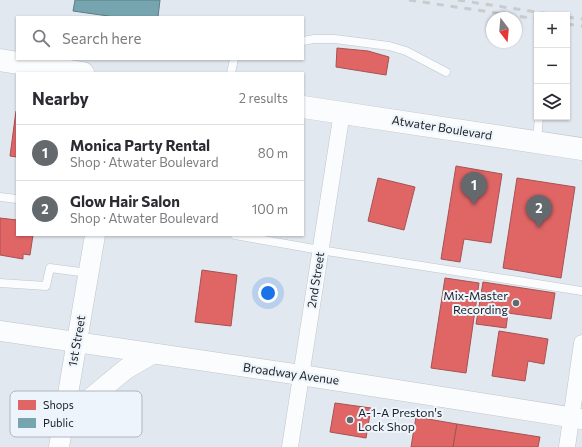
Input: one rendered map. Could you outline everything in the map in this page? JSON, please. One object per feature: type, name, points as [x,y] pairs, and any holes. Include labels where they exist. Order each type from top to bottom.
[{"type":"main road","points":[[0,60],[77,72]]},
{"type":"main road","name":"Atwater Boulevard","points":[[304,107],[582,149]]},
{"type":"street","name":"2nd Street","points":[[290,447],[342,112]]},
{"type":"street","name":"1st Street","points":[[69,391],[95,236]]},
{"type":"street","name":"Broadway Avenue","points":[[0,331],[301,375],[577,418]]},
{"type":"street","points":[[567,447],[577,418],[582,344]]},
{"type":"street","points":[[100,391],[126,369],[152,354]]},
{"type":"street","name":"1st Street","points":[[59,447],[61,437]]},
{"type":"lane","points":[[304,41],[314,39],[335,39],[389,46],[406,51],[446,72]]},
{"type":"lane","points":[[232,72],[234,60]]},
{"type":"lane","points":[[537,142],[539,120]]},
{"type":"lane","points":[[0,197],[16,200]]},
{"type":"lane","points":[[241,236],[320,250],[582,291]]},
{"type":"lane","points":[[0,283],[46,286],[50,268],[89,273]]},
{"type":"building: Shops","points":[[337,48],[368,51],[389,57],[386,75],[336,67]]},
{"type":"building: Shops","points":[[16,111],[16,157],[10,156]]},
{"type":"building: Shops","points":[[456,166],[502,174],[491,243],[464,239],[460,262],[441,259]]},
{"type":"building: Shops","points":[[378,178],[415,187],[404,230],[368,221]]},
{"type":"building: Shops","points":[[517,178],[575,187],[561,278],[503,268]]},
{"type":"building: Shops","points":[[0,218],[16,220],[16,236],[33,236],[30,255],[23,254],[23,259],[0,255]]},
{"type":"building: Shops","points":[[202,270],[237,275],[231,326],[195,322]]},
{"type":"building: Shops","points":[[445,278],[479,283],[466,373],[431,368]]},
{"type":"building: Shops","name":"Mix-Master Recording","points":[[483,282],[555,293],[551,319],[508,313],[506,328],[476,324]]},
{"type":"building: Shops","points":[[499,331],[548,339],[544,364],[528,361],[525,381],[492,376]]},
{"type":"building: Shops","name":"A-1-A Preston's Lock Shop","points":[[335,403],[371,408],[366,438],[330,432]]},
{"type":"building: Shops","points":[[416,417],[457,424],[453,447],[411,447]]},
{"type":"building: Shops","points":[[457,424],[540,437],[538,447],[453,447]]},
{"type":"building: Public","points":[[75,0],[160,0],[158,16],[108,16],[73,11]]},
{"type":"railway","points":[[409,0],[534,19]]},
{"type":"railway","points":[[458,0],[536,12]]},
{"type":"railway","points":[[570,17],[582,19]]},
{"type":"railway","points":[[570,24],[582,26]]},
{"type":"place","name":"Monica Party Rental","points":[[474,205]]},
{"type":"place","name":"Glow Hair Salon","points":[[539,228]]},
{"type":"place","name":"Mix-Master Recording","points":[[516,303]]},
{"type":"place","name":"A-1-A Preston's Lock Shop","points":[[350,420]]}]
